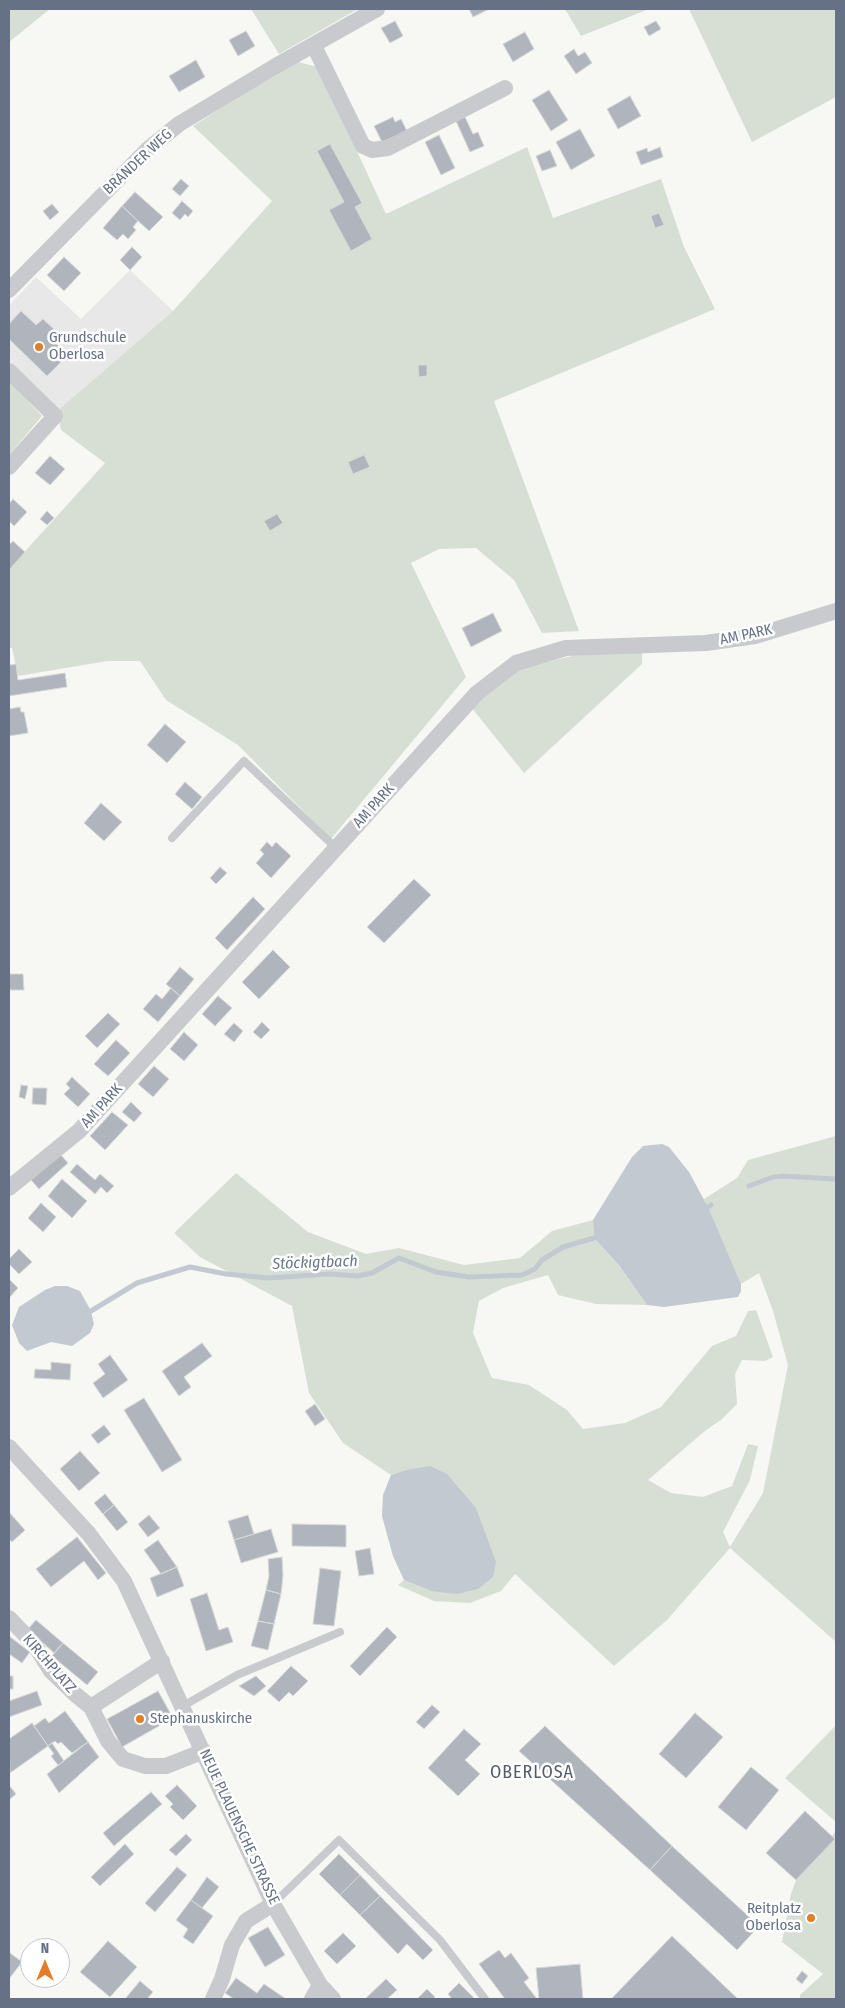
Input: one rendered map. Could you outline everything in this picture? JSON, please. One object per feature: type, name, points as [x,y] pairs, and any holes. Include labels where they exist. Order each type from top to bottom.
[{"type":"street","name":"BRANDER WEG","points":[[9,290],[154,144],[179,124],[274,67],[378,9]]},
{"type":"street","points":[[314,46],[363,146],[372,150],[388,148],[505,88]]},
{"type":"street","points":[[9,371],[55,416],[9,467]]},
{"type":"street","name":"AM PARK","points":[[9,1188],[79,1131],[477,693],[516,663],[566,648],[706,644],[755,636],[836,611]]},
{"type":"street","name":"NEUE PLAUENSCHE STRASSE","points":[[9,1447],[89,1534],[124,1581],[316,1992],[334,1999]]},
{"type":"street","name":"KIRCHPLATZ","points":[[9,1618],[34,1644],[51,1671],[76,1695],[91,1706],[108,1741],[123,1759],[145,1766],[166,1766],[204,1751]]},
{"type":"street","points":[[91,1706],[162,1661]]},
{"type":"street","points":[[214,1999],[222,1980],[232,1945],[246,1921],[274,1904]]},
{"type":"lane","points":[[172,838],[244,761],[336,848]]},
{"type":"lane","points":[[182,1706],[237,1675],[340,1632]]},
{"type":"lane","points":[[274,1904],[339,1840],[440,1940],[486,1999]]},
{"type":"shaded area","points":[[9,9],[50,9],[9,42]]},
{"type":"shaded area","points":[[251,9],[358,9],[279,54]]},
{"type":"shaded area","points":[[565,9],[649,9],[581,36]]},
{"type":"shaded area","points":[[689,9],[836,9],[836,97],[752,142]]},
{"type":"shaded area","points":[[294,61],[318,67],[386,214],[527,147],[553,218],[661,179],[684,247],[715,309],[494,401],[579,631],[542,633],[514,580],[476,548],[439,549],[411,563],[466,677],[331,839],[238,745],[166,700],[140,661],[107,661],[18,676],[12,648],[9,648],[9,569],[105,463],[61,430],[57,411],[173,311],[272,201],[193,126]]},
{"type":"shaded area","points":[[130,270],[173,311],[57,411],[9,360],[9,305],[36,277],[81,319]]},
{"type":"shaded area","points":[[9,382],[42,416],[9,455]]},
{"type":"shaded area","points":[[642,651],[642,664],[524,773],[471,707],[516,669],[581,654]]},
{"type":"shaded area","points":[[836,1136],[836,1642],[730,1548],[667,1620],[614,1666],[515,1574],[501,1591],[470,1603],[434,1601],[398,1585],[404,1580],[431,1591],[406,1470],[391,1475],[343,1443],[309,1393],[292,1306],[200,1257],[174,1233],[236,1173],[308,1232],[366,1254],[399,1248],[464,1265],[520,1258],[552,1231],[593,1220],[594,1238],[618,1264],[647,1305],[596,1304],[558,1295],[548,1275],[503,1288],[479,1301],[473,1333],[492,1378],[529,1385],[567,1410],[583,1429],[625,1423],[661,1407],[712,1346],[736,1336],[748,1311],[756,1310],[773,1357],[765,1361],[742,1360],[735,1374],[737,1404],[721,1420],[706,1430],[648,1480],[671,1493],[703,1497],[732,1486],[748,1444],[758,1446],[750,1480],[723,1532],[730,1547],[763,1493],[788,1365],[773,1311],[759,1273],[741,1284],[704,1199],[737,1178],[748,1160]]},
{"type":"shaded area","points":[[662,1144],[669,1147],[689,1172],[708,1207],[741,1284],[741,1291],[738,1297],[664,1307],[647,1305],[618,1264],[594,1238],[593,1220],[632,1157],[643,1146]]},
{"type":"shaded area","points":[[55,1286],[67,1286],[80,1291],[91,1311],[94,1324],[90,1333],[72,1346],[51,1342],[27,1351],[19,1343],[12,1325],[19,1307],[45,1290]]},
{"type":"shaded area","points":[[430,1466],[447,1474],[476,1508],[496,1562],[493,1577],[478,1589],[457,1594],[431,1591],[404,1580],[393,1556],[382,1516],[383,1495],[391,1475]]},
{"type":"shaded area","points":[[836,1725],[836,1822],[785,1778]]},
{"type":"shaded area","name":"Reitplatz Oberlosa","points":[[836,1831],[836,1999],[800,1999],[800,1995],[823,1974],[782,1942],[791,1894],[796,1880],[834,1839],[832,1836]]},
{"type":"building","points":[[469,9],[489,9],[473,17]]},
{"type":"building","points":[[395,21],[403,36],[390,43],[381,28]]},
{"type":"building","points":[[656,21],[661,29],[649,36],[644,27]]},
{"type":"building","points":[[246,31],[255,46],[238,56],[229,40]]},
{"type":"building","points":[[525,32],[534,49],[513,62],[503,44]]},
{"type":"building","points":[[574,49],[578,56],[585,52],[592,63],[576,74],[564,56]]},
{"type":"building","points":[[196,60],[205,77],[179,92],[169,76]]},
{"type":"building","points":[[549,90],[568,120],[551,131],[532,100]]},
{"type":"building","points":[[630,96],[641,116],[618,129],[607,109]]},
{"type":"building","points":[[393,117],[395,122],[401,119],[407,131],[382,142],[374,126]]},
{"type":"building","points":[[465,117],[473,134],[478,132],[484,146],[470,152],[456,121]]},
{"type":"building","points":[[580,129],[595,156],[571,170],[556,142]]},
{"type":"building","points":[[439,135],[455,168],[441,175],[425,142]]},
{"type":"building","points":[[330,144],[362,203],[355,207],[372,239],[351,251],[329,210],[344,202],[317,151]]},
{"type":"building","points":[[660,147],[663,157],[641,165],[636,152],[647,148],[648,152]]},
{"type":"building","points":[[550,150],[557,166],[542,171],[536,156]]},
{"type":"building","points":[[181,179],[189,186],[180,196],[172,189]]},
{"type":"building","points":[[135,192],[163,217],[149,231],[122,206]]},
{"type":"building","points":[[182,201],[193,211],[188,217],[185,214],[180,220],[172,213]]},
{"type":"building","points":[[52,204],[59,212],[50,220],[43,211]]},
{"type":"building","points":[[122,206],[138,221],[133,227],[136,230],[128,239],[123,234],[117,240],[103,228]]},
{"type":"building","points":[[659,213],[664,225],[655,228],[651,216]]},
{"type":"building","points":[[132,247],[142,257],[130,270],[120,260]]},
{"type":"building","points":[[64,257],[81,273],[64,291],[47,275]]},
{"type":"building","name":"Grundschule Oberlosa","points":[[21,311],[36,325],[43,319],[58,333],[52,340],[68,355],[47,376],[9,339],[9,324]]},
{"type":"building","points":[[418,365],[427,365],[427,376],[419,377]]},
{"type":"building","points":[[364,455],[370,467],[353,474],[348,462]]},
{"type":"building","points":[[50,456],[65,469],[50,485],[35,473]]},
{"type":"building","points":[[13,499],[27,512],[14,526],[9,521],[9,504]]},
{"type":"building","points":[[47,511],[54,518],[47,525],[40,519]]},
{"type":"building","points":[[277,514],[283,523],[270,531],[264,521]]},
{"type":"building","points":[[13,541],[25,552],[9,570],[9,545]]},
{"type":"building","points":[[493,613],[502,631],[471,647],[462,628]]},
{"type":"building","points":[[16,664],[18,680],[65,673],[67,687],[9,696],[9,665]]},
{"type":"building","points":[[20,707],[21,712],[24,712],[28,733],[9,736],[9,709]]},
{"type":"building","points":[[165,724],[186,742],[167,763],[147,745]]},
{"type":"building","points":[[185,782],[202,797],[192,809],[175,794]]},
{"type":"building","points":[[101,803],[122,822],[104,841],[84,823]]},
{"type":"building","points":[[267,842],[272,847],[276,842],[291,856],[271,878],[256,863],[264,854],[260,850]]},
{"type":"building","points":[[220,867],[227,873],[216,884],[210,878]]},
{"type":"building","points":[[414,879],[431,895],[384,943],[367,927]]},
{"type":"building","points":[[253,897],[265,909],[227,950],[215,938]]},
{"type":"building","points":[[273,950],[290,967],[259,999],[242,982]]},
{"type":"building","points":[[180,967],[194,979],[180,996],[166,984]]},
{"type":"building","points":[[9,974],[23,974],[24,990],[9,990]]},
{"type":"building","points":[[171,988],[180,996],[158,1022],[143,1009],[156,994],[162,999]]},
{"type":"building","points":[[218,996],[232,1008],[215,1026],[202,1014]]},
{"type":"building","points":[[108,1013],[120,1024],[97,1048],[85,1036]]},
{"type":"building","points":[[262,1022],[270,1030],[261,1039],[253,1032]]},
{"type":"building","points":[[234,1023],[243,1031],[234,1042],[224,1034]]},
{"type":"building","points":[[184,1032],[198,1045],[184,1061],[170,1049]]},
{"type":"building","points":[[116,1040],[130,1053],[108,1076],[94,1064]]},
{"type":"building","points":[[154,1066],[169,1079],[153,1097],[138,1084]]},
{"type":"building","points":[[72,1077],[90,1094],[78,1107],[64,1094],[70,1088],[66,1084]]},
{"type":"building","points":[[21,1085],[28,1086],[25,1099],[19,1097]]},
{"type":"building","points":[[33,1088],[47,1088],[46,1105],[32,1104]]},
{"type":"building","points":[[131,1102],[142,1113],[134,1122],[122,1112]]},
{"type":"building","points":[[112,1112],[128,1125],[105,1150],[90,1136]]},
{"type":"building","points":[[60,1154],[68,1163],[39,1189],[31,1180]]},
{"type":"building","points":[[77,1164],[95,1180],[100,1174],[114,1186],[107,1193],[101,1187],[95,1194],[70,1172]]},
{"type":"building","points":[[62,1179],[87,1201],[72,1218],[48,1196]]},
{"type":"building","points":[[41,1203],[56,1217],[43,1232],[28,1218]]},
{"type":"building","points":[[19,1249],[32,1262],[19,1274],[9,1264],[9,1259]]},
{"type":"building","points":[[9,1279],[18,1288],[9,1298]]},
{"type":"building","points":[[202,1343],[212,1356],[184,1377],[191,1387],[179,1396],[162,1371]]},
{"type":"building","points":[[110,1355],[128,1380],[103,1398],[93,1383],[105,1374],[98,1364]]},
{"type":"building","points":[[51,1362],[71,1364],[70,1380],[34,1378],[35,1369],[51,1370]]},
{"type":"building","points":[[144,1398],[182,1460],[162,1472],[124,1410]]},
{"type":"building","points":[[315,1404],[325,1419],[315,1426],[305,1411]]},
{"type":"building","points":[[104,1425],[111,1434],[98,1444],[91,1435]]},
{"type":"building","points":[[80,1451],[100,1473],[79,1491],[60,1469]]},
{"type":"building","points":[[105,1494],[114,1505],[103,1514],[94,1503]]},
{"type":"building","points":[[114,1505],[128,1522],[117,1531],[103,1514]]},
{"type":"building","points":[[9,1512],[25,1530],[12,1542],[9,1539]]},
{"type":"building","points":[[149,1515],[160,1528],[148,1537],[138,1524]]},
{"type":"building","points":[[248,1515],[254,1534],[234,1540],[228,1521]]},
{"type":"building","points":[[292,1524],[346,1525],[346,1547],[292,1546]]},
{"type":"building","points":[[271,1529],[278,1552],[241,1563],[234,1540]]},
{"type":"building","points":[[77,1537],[106,1573],[98,1580],[84,1561],[51,1587],[36,1569]]},
{"type":"building","points":[[158,1540],[177,1567],[161,1574],[144,1550]]},
{"type":"building","points":[[370,1548],[374,1574],[359,1576],[355,1551]]},
{"type":"building","points":[[282,1557],[283,1576],[281,1594],[266,1590],[269,1576],[268,1559]]},
{"type":"building","points":[[177,1567],[184,1586],[157,1597],[150,1578]]},
{"type":"building","points":[[320,1568],[341,1571],[334,1626],[313,1624]]},
{"type":"building","points":[[266,1590],[281,1594],[274,1624],[258,1621]]},
{"type":"building","points":[[207,1593],[219,1630],[228,1627],[233,1642],[206,1651],[190,1599]]},
{"type":"building","points":[[36,1620],[63,1643],[54,1653],[28,1629]]},
{"type":"building","points":[[258,1621],[274,1624],[268,1650],[251,1646]]},
{"type":"building","points":[[387,1627],[397,1637],[360,1676],[350,1666]]},
{"type":"building","points":[[9,1636],[30,1652],[22,1663],[9,1654]]},
{"type":"building","points":[[63,1643],[98,1672],[87,1685],[52,1656]]},
{"type":"building","points":[[291,1666],[308,1681],[293,1696],[289,1692],[279,1702],[267,1691]]},
{"type":"building","points":[[9,1676],[13,1676],[13,1689],[9,1689]]},
{"type":"building","points":[[256,1676],[266,1686],[254,1696],[239,1686]]},
{"type":"building","points":[[37,1691],[42,1705],[9,1717],[9,1701]]},
{"type":"building","name":"Stephanuskirche","points":[[158,1691],[173,1718],[122,1747],[107,1719]]},
{"type":"building","points":[[432,1705],[440,1712],[424,1729],[416,1722]]},
{"type":"building","points":[[65,1711],[88,1742],[72,1753],[61,1742],[58,1744],[55,1741],[48,1746],[34,1726],[45,1718],[49,1723]]},
{"type":"building","points":[[695,1713],[723,1737],[686,1778],[659,1754]]},
{"type":"building","points":[[32,1723],[48,1746],[10,1773],[9,1739]]},
{"type":"building","points":[[545,1726],[672,1846],[650,1870],[519,1751]]},
{"type":"building","points":[[464,1729],[481,1744],[465,1760],[480,1774],[458,1796],[428,1768]]},
{"type":"building","points":[[88,1742],[99,1757],[59,1793],[47,1774]]},
{"type":"building","points":[[52,1743],[64,1761],[58,1765],[51,1756],[54,1754],[48,1746]]},
{"type":"building","points":[[751,1767],[779,1790],[746,1830],[718,1807]]},
{"type":"building","points":[[9,1785],[16,1794],[9,1800]]},
{"type":"building","points":[[177,1785],[197,1806],[183,1820],[170,1807],[173,1804],[165,1796]]},
{"type":"building","points":[[151,1792],[162,1804],[114,1846],[103,1833]]},
{"type":"building","points":[[805,1811],[835,1839],[796,1880],[766,1853]]},
{"type":"building","points":[[186,1834],[192,1840],[176,1856],[169,1850]]},
{"type":"building","points":[[125,1844],[134,1854],[100,1886],[91,1877]]},
{"type":"building","points":[[672,1846],[759,1926],[737,1950],[650,1870]]},
{"type":"building","points":[[339,1854],[360,1875],[340,1895],[319,1874]]},
{"type":"building","points":[[177,1867],[187,1875],[155,1912],[145,1903]]},
{"type":"building","points":[[360,1875],[380,1896],[360,1915],[340,1895]]},
{"type":"building","points":[[207,1877],[219,1887],[202,1908],[191,1900]]},
{"type":"building","points":[[380,1896],[433,1950],[423,1960],[407,1944],[398,1954],[360,1915]]},
{"type":"building","points":[[191,1900],[213,1916],[193,1944],[183,1937],[188,1929],[176,1920]]},
{"type":"building","points":[[268,1927],[285,1955],[265,1967],[248,1938]]},
{"type":"building","points":[[343,1933],[356,1946],[337,1964],[324,1951]]},
{"type":"building","points":[[672,1936],[738,1999],[611,1999]]},
{"type":"building","points":[[108,1941],[137,1967],[110,1997],[80,1972]]},
{"type":"building","points":[[499,1950],[505,1958],[511,1953],[529,1978],[524,1982],[537,1999],[505,1999],[479,1964]]},
{"type":"building","points":[[9,1954],[20,1960],[20,1965],[9,1979]]},
{"type":"building","points":[[580,1964],[583,1999],[539,1999],[536,1968]]},
{"type":"building","points":[[802,1971],[808,1976],[802,1984],[796,1979]]},
{"type":"building","points":[[236,1978],[257,1993],[264,1984],[286,1999],[234,1999],[225,1993]]},
{"type":"building","points":[[386,1979],[397,1990],[387,1999],[365,1999]]},
{"type":"building","points":[[140,1981],[153,1992],[147,1999],[125,1999]]},
{"type":"building","points":[[459,1983],[475,1999],[452,1999],[448,1994]]},
{"type":"building","points":[[427,1989],[435,1997],[433,1999],[417,1999]]},
{"type":"waterway","name":"Stöckigtbach","points":[[749,1186],[773,1177],[783,1176],[836,1179]]},
{"type":"waterway","name":"Stöckigtbach","points":[[91,1311],[137,1283],[190,1267],[226,1274],[269,1278],[329,1274],[358,1276],[372,1273],[399,1258],[436,1272],[469,1277],[522,1275],[535,1269],[542,1260],[563,1247],[594,1238]]},
{"type":"place","name":"Grundschule Oberlosa","points":[[39,347]]},
{"type":"place","name":"Stephanuskirche","points":[[140,1719]]},
{"type":"place","name":"Reitplatz Oberlosa","points":[[811,1918]]},
{"type":"district","name":"OBERLOSA","points":[[532,1773]]}]
